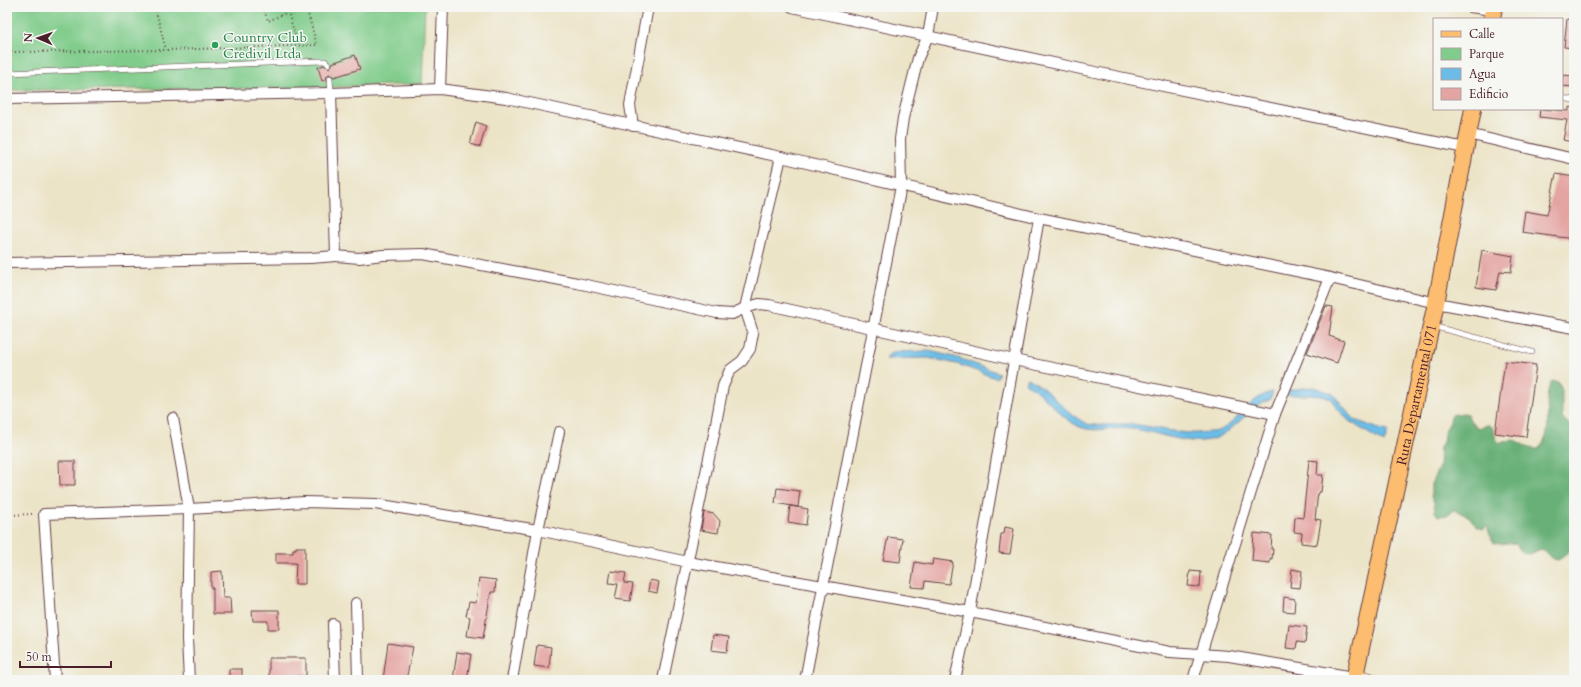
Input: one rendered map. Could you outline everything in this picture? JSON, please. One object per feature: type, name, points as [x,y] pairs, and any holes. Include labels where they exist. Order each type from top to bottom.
[{"type":"main road","name":"Ruta Departamental 071","points":[[1359,679],[1436,303],[1473,110]]},
{"type":"street","points":[[440,89],[443,7]]},
{"type":"street","points":[[632,126],[630,105],[648,7]]},
{"type":"street","points":[[792,7],[1095,72],[1466,141],[1574,159]]},
{"type":"street","points":[[805,680],[901,186],[900,139],[918,58],[928,36],[933,7]]},
{"type":"street","points":[[1470,7],[1493,12]]},
{"type":"street","points":[[7,99],[331,93],[440,89],[506,98],[781,157],[1039,218],[1330,278],[1436,303],[1574,328]]},
{"type":"street","points":[[331,93],[336,256]]},
{"type":"street","points":[[663,680],[723,386],[730,370],[742,361],[750,349],[753,333],[745,308],[781,157]]},
{"type":"street","points":[[955,680],[970,612],[1039,218]]},
{"type":"street","points":[[7,263],[304,258],[336,256],[359,258],[383,255],[423,254],[577,283],[717,313],[732,314],[759,304],[769,305],[1014,360],[1274,414]]},
{"type":"street","points":[[1193,680],[1274,414],[1330,278]]},
{"type":"street","points":[[173,418],[189,509],[187,639],[189,680]]},
{"type":"street","points":[[512,680],[538,530],[559,432]]},
{"type":"street","points":[[55,680],[44,514],[189,509],[305,502],[375,504],[538,530],[688,562],[970,612],[1114,642],[1170,652],[1229,656],[1359,679]]},
{"type":"street","points":[[356,603],[358,680]]},
{"type":"street","points":[[333,624],[335,680]]},
{"type":"lane","points":[[7,73],[321,61],[325,61],[328,64]]},
{"type":"lane","points":[[330,78],[331,93]]},
{"type":"lane","points":[[1563,98],[1574,100]]},
{"type":"lane","points":[[1431,326],[1532,352]]},
{"type":"path","points":[[155,7],[166,50]]},
{"type":"path","points":[[263,7],[268,21],[288,12],[298,45]]},
{"type":"path","points":[[7,52],[166,50],[298,45],[317,46],[306,7]]},
{"type":"path","points":[[7,515],[44,514]]},
{"type":"green space","name":"Country Club Credivil Ltda","points":[[7,7],[425,7],[422,84],[304,88],[7,90]]},
{"type":"green space","points":[[1552,381],[1558,382],[1562,390],[1562,417],[1574,430],[1574,544],[1563,557],[1558,560],[1541,549],[1530,554],[1523,553],[1517,545],[1514,544],[1494,543],[1487,526],[1484,529],[1478,527],[1468,516],[1454,510],[1447,515],[1438,516],[1435,512],[1434,502],[1431,497],[1431,484],[1439,467],[1440,447],[1443,442],[1444,433],[1450,422],[1451,415],[1467,414],[1473,425],[1478,428],[1488,425],[1491,426],[1499,443],[1513,440],[1528,447],[1538,449],[1544,442],[1547,434],[1547,397]]},
{"type":"water","points":[[930,351],[958,358],[999,373],[996,378],[957,364],[928,358],[886,359],[891,352]]},
{"type":"water","points":[[1028,378],[1043,388],[1070,413],[1085,423],[1098,425],[1135,425],[1186,433],[1212,432],[1220,430],[1234,421],[1258,398],[1273,392],[1270,400],[1257,406],[1224,434],[1206,441],[1195,441],[1174,438],[1142,430],[1092,430],[1080,427],[1066,418],[1033,388],[1025,383]]},
{"type":"water","points":[[1313,387],[1332,393],[1355,420],[1388,431],[1384,443],[1349,421],[1331,399],[1322,396],[1288,395],[1288,390]]},
{"type":"building","points":[[1567,19],[1574,20],[1574,48],[1564,47]]},
{"type":"building","points":[[355,55],[360,69],[334,77],[329,74],[326,80],[322,81],[318,67],[324,65],[329,68],[332,63]]},
{"type":"building","points":[[1563,75],[1574,76],[1573,87],[1563,86]]},
{"type":"building","points":[[1569,107],[1574,108],[1573,142],[1563,140],[1567,120],[1539,117],[1540,110],[1569,111]]},
{"type":"building","points":[[476,122],[486,126],[480,147],[470,144]]},
{"type":"building","points":[[1556,174],[1574,177],[1574,239],[1522,232],[1525,211],[1547,215]]},
{"type":"building","points":[[1482,250],[1513,256],[1511,272],[1500,271],[1496,290],[1476,287]]},
{"type":"building","points":[[1326,306],[1333,307],[1329,336],[1344,341],[1337,363],[1307,353]]},
{"type":"building","points":[[1505,361],[1536,365],[1526,437],[1495,433]]},
{"type":"building","points":[[1309,460],[1318,461],[1317,475],[1323,475],[1321,492],[1318,492],[1315,519],[1321,520],[1317,545],[1301,543],[1302,533],[1294,532],[1295,517],[1303,518]]},
{"type":"building","points":[[59,461],[75,461],[75,485],[60,485]]},
{"type":"building","points":[[777,488],[800,491],[798,507],[775,503]]},
{"type":"building","points":[[790,506],[808,509],[806,525],[788,522]]},
{"type":"building","points":[[704,512],[714,514],[720,521],[718,533],[701,530]]},
{"type":"building","points":[[1005,527],[1014,529],[1010,554],[999,553],[1001,534],[1004,534]]},
{"type":"building","points":[[1254,533],[1272,535],[1271,549],[1273,549],[1270,563],[1252,561]]},
{"type":"building","points":[[888,537],[903,539],[900,562],[883,560]]},
{"type":"building","points":[[296,547],[305,547],[305,584],[295,584],[296,563],[276,563],[276,553],[293,553],[293,549],[296,549]]},
{"type":"building","points":[[933,559],[953,562],[949,584],[925,581],[924,588],[911,587],[915,562],[932,565]]},
{"type":"building","points":[[1292,569],[1302,571],[1300,588],[1290,587]]},
{"type":"building","points":[[222,571],[223,598],[230,598],[231,614],[213,614],[213,588],[211,588],[211,572]]},
{"type":"building","points":[[611,571],[626,573],[624,583],[633,584],[630,601],[615,599],[618,584],[609,583]]},
{"type":"building","points":[[1190,571],[1201,572],[1200,587],[1188,586]]},
{"type":"building","points":[[479,578],[496,580],[495,592],[491,592],[483,638],[467,636],[470,617],[466,616],[469,602],[476,603]]},
{"type":"building","points":[[650,580],[659,582],[657,593],[648,591]]},
{"type":"building","points":[[1284,597],[1295,599],[1294,612],[1283,611]]},
{"type":"building","points":[[252,610],[279,610],[279,629],[268,629],[268,621],[253,621]]},
{"type":"building","points":[[1289,625],[1307,627],[1305,643],[1297,642],[1296,649],[1286,648]]},
{"type":"building","points":[[713,635],[729,637],[727,652],[711,650]]},
{"type":"building","points":[[388,643],[413,647],[406,680],[383,680]]},
{"type":"building","points":[[537,645],[551,647],[549,668],[534,666]]},
{"type":"building","points":[[457,652],[471,654],[467,680],[453,680]]},
{"type":"building","points":[[269,658],[306,658],[306,676],[269,677]]},
{"type":"building","points":[[229,669],[242,669],[242,678],[229,679]]},
{"type":"place","name":"Country Club Credivil Ltda","points":[[215,45]]}]
